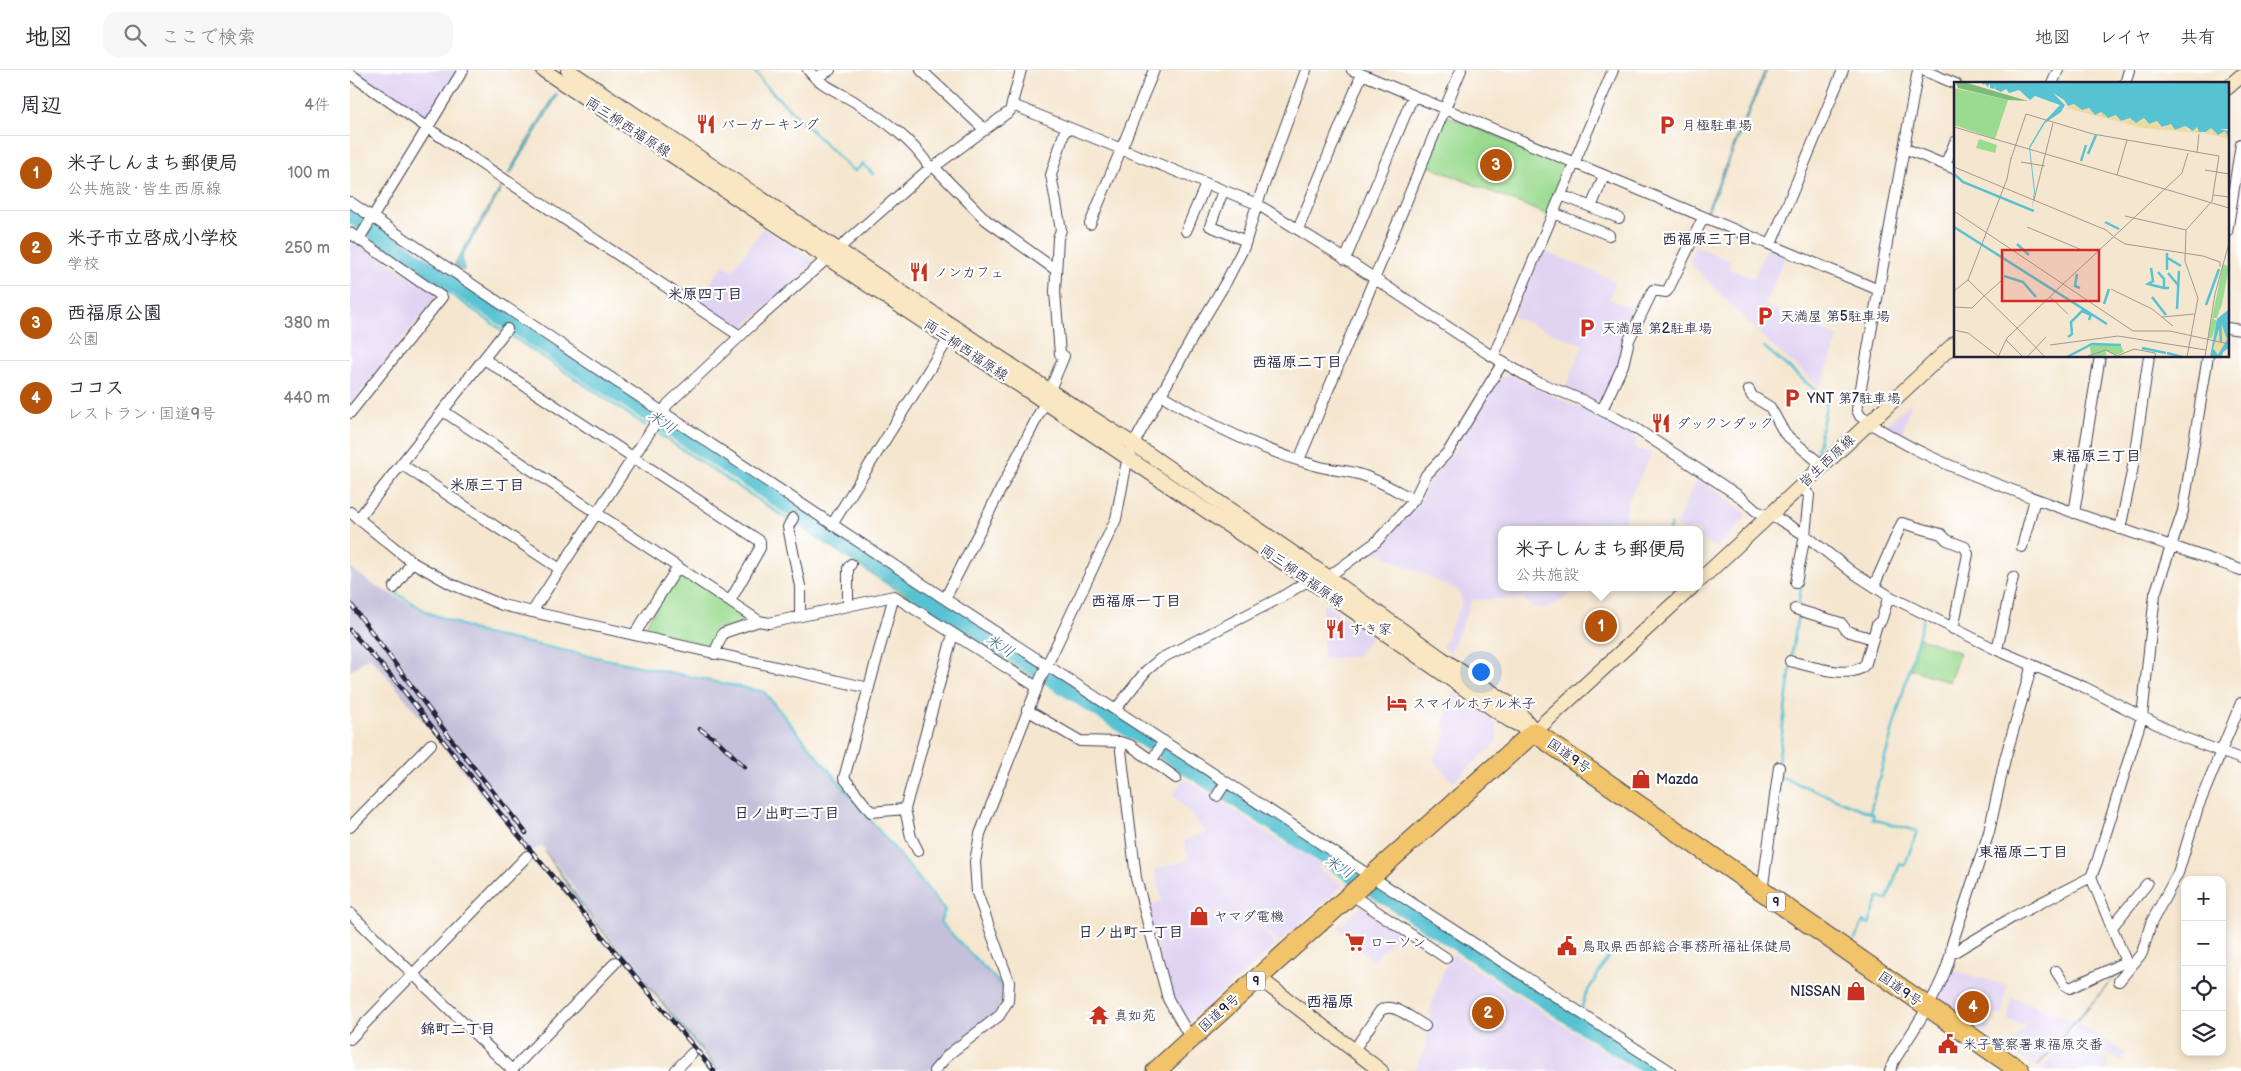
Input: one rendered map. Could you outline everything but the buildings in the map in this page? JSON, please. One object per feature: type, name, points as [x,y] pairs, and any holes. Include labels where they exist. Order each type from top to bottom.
[{"type":"highway","name":"国道9号","points":[[1156,1071],[1363,886],[1441,812],[1534,732],[2020,1071]]},
{"type":"main road","name":"両三柳西福原線","points":[[543,70],[949,338],[1047,396]]},
{"type":"main road","name":"両三柳西福原線","points":[[568,70],[838,249],[1130,452],[1509,720],[1534,732]]},
{"type":"main road","points":[[2228,87],[2241,76]]},
{"type":"main road","name":"皆生西原線","points":[[1703,577],[1954,343]]},
{"type":"main road","name":"両三柳西福原線","points":[[1130,452],[1150,455],[1328,577],[1441,658],[1517,709],[1534,732]]},
{"type":"main road","points":[[1534,732],[1688,591]]},
{"type":"main road","points":[[1259,978],[1381,1071]]},
{"type":"street","points":[[350,413],[442,297],[357,235],[372,218],[429,129],[463,70]]},
{"type":"street","points":[[811,74],[830,70]]},
{"type":"street","points":[[921,70],[984,130]]},
{"type":"street","points":[[532,612],[661,413],[740,336],[932,167],[1010,111],[1021,70]]},
{"type":"street","points":[[1090,224],[1154,70]]},
{"type":"street","points":[[940,1069],[949,1054],[999,1016],[1006,1005],[1009,995],[1009,982],[977,893],[975,862],[980,834],[1027,710],[1116,519],[1130,452],[1160,394],[1226,282],[1246,241],[1257,204],[1306,70]]},
{"type":"street","points":[[1352,70],[1879,290]]},
{"type":"street","points":[[1299,460],[1461,70]]},
{"type":"street","points":[[1494,355],[1613,70]]},
{"type":"street","points":[[1771,244],[1843,70]]},
{"type":"street","points":[[1918,70],[1857,410],[1860,416],[1918,450],[1955,468],[2074,513],[2172,544],[2241,570]]},
{"type":"street","points":[[1923,70],[1954,83]]},
{"type":"street","points":[[2053,82],[2058,70]]},
{"type":"street","points":[[350,74],[429,129],[740,336]]},
{"type":"street","points":[[811,74],[894,128],[986,220],[1056,270]]},
{"type":"street","points":[[1298,229],[1362,74]]},
{"type":"street","points":[[1345,260],[1413,96]]},
{"type":"street","points":[[1013,105],[1257,204],[1487,353],[1494,355],[1535,381],[1602,410],[1635,428],[1739,496],[1756,511],[1780,520],[1805,536],[1889,596],[1997,650],[2084,687],[2142,718],[2220,752],[2241,758]]},
{"type":"street","points":[[945,598],[1047,396],[1064,356],[1060,354],[1055,292],[1058,238],[1061,230],[1051,176],[1066,127]]},
{"type":"street","points":[[1904,148],[1950,167],[1954,147]]},
{"type":"street","points":[[2228,226],[2240,151]]},
{"type":"street","points":[[1591,207],[1604,176]]},
{"type":"street","points":[[1186,231],[1206,184]]},
{"type":"street","points":[[1223,190],[1210,226],[1246,241]]},
{"type":"street","points":[[1561,195],[1619,218]]},
{"type":"street","points":[[350,202],[661,413],[833,523],[1115,710],[1158,751],[1221,790],[1363,886],[1670,1071]]},
{"type":"street","points":[[1553,212],[1609,235]]},
{"type":"street","points":[[1602,410],[1623,365],[1629,340],[1653,290],[1666,292],[1668,290],[1703,218]]},
{"type":"street","points":[[2228,328],[2241,330]]},
{"type":"street","points":[[507,329],[401,464],[354,516],[412,562],[451,584],[482,598],[532,612],[869,688]]},
{"type":"street","points":[[833,523],[949,338]]},
{"type":"street","points":[[2074,513],[2100,358]]},
{"type":"street","points":[[2120,529],[2132,472],[2149,358]]},
{"type":"street","points":[[2119,981],[2127,966],[2091,876],[2142,718],[2154,594],[2183,511],[2208,358]]},
{"type":"street","points":[[484,359],[760,541],[760,548],[730,601]]},
{"type":"street","points":[[1328,577],[1376,542],[1414,500],[1426,476],[1448,452],[1503,362]]},
{"type":"street","points":[[1749,390],[1752,396],[1770,407],[1785,434],[1822,465]]},
{"type":"street","points":[[1160,394],[1197,417],[1232,435],[1318,466],[1359,474],[1414,500]]},
{"type":"street","points":[[443,412],[759,621]]},
{"type":"street","points":[[401,464],[560,569]]},
{"type":"street","points":[[1796,583],[1805,536],[1809,495],[1800,486]]},
{"type":"street","points":[[2022,547],[2035,499]]},
{"type":"street","points":[[793,518],[788,527],[800,586],[800,615]]},
{"type":"street","points":[[1874,586],[1902,523],[1941,534],[1946,540],[1965,547],[1968,554],[1953,629]]},
{"type":"street","points":[[394,588],[412,562]]},
{"type":"street","points":[[848,604],[848,568],[851,564]]},
{"type":"street","points":[[634,635],[678,566]]},
{"type":"street","points":[[1997,650],[2013,577]]},
{"type":"street","points":[[1115,710],[1146,672],[1160,659],[1280,598],[1309,580]]},
{"type":"street","points":[[714,654],[723,633],[759,621],[769,622],[848,604],[894,596],[953,634],[1039,683]]},
{"type":"street","points":[[894,596],[844,780],[871,812],[905,809]]},
{"type":"street","points":[[1790,661],[1837,672],[1861,668],[1866,663],[1889,596]]},
{"type":"street","points":[[1795,609],[1841,623],[1847,630],[1873,639]]},
{"type":"street","points":[[918,851],[911,836],[905,809],[953,634]]},
{"type":"street","points":[[1890,1071],[1926,1007],[1951,954],[1952,944],[1989,832],[2005,759],[2032,665]]},
{"type":"street","points":[[2056,971],[2065,985],[2070,988],[2127,966],[2142,953],[2152,923],[2178,873],[2198,807],[2241,703]]},
{"type":"street","points":[[1027,710],[1080,741],[1120,742],[1158,751],[1176,778]]},
{"type":"street","points":[[1120,742],[1136,878],[1168,999],[1191,1039]]},
{"type":"street","points":[[350,827],[431,744]]},
{"type":"street","points":[[1762,892],[1779,767]]},
{"type":"street","points":[[350,1039],[527,856]]},
{"type":"street","points":[[1951,954],[2013,917],[2091,876]]},
{"type":"street","points":[[2112,927],[2147,884]]},
{"type":"street","points":[[1363,886],[1446,958]]},
{"type":"street","points":[[350,913],[512,1071],[616,962]]},
{"type":"street","points":[[1354,1050],[1380,1011],[1386,1007],[1392,1007],[1425,1026]]},
{"type":"street","points":[[675,1071],[692,1054]]},
{"type":"shaded area","points":[[350,70],[457,70],[428,118],[424,119]]},
{"type":"shaded area","points":[[763,228],[815,262],[742,328],[739,328],[698,302],[723,264],[733,270]]},
{"type":"shaded area","points":[[350,239],[434,292],[435,298],[350,405]]},
{"type":"shaded area","name":"天満屋 第5駐車場","points":[[1695,246],[1731,261],[1729,269],[1754,278],[1766,247],[1786,255],[1764,305],[1839,337],[1820,387],[1767,341],[1689,262]]},
{"type":"shaded area","name":"天満屋 第2駐車場","points":[[1542,250],[1616,281],[1609,299],[1640,312],[1621,363],[1602,405],[1565,389],[1583,345],[1513,317]]},
{"type":"shaded area","points":[[1510,374],[1530,386],[1595,415],[1594,418],[1602,422],[1605,420],[1638,440],[1634,444],[1636,449],[1652,453],[1627,503],[1622,526],[1498,526],[1498,591],[1574,591],[1556,604],[1542,608],[1532,607],[1523,598],[1472,600],[1451,652],[1442,646],[1462,604],[1459,591],[1375,551],[1418,506],[1430,479],[1451,456],[1498,378]]},
{"type":"shaded area","points":[[1911,402],[1901,438],[1883,428]]},
{"type":"shaded area","points":[[1699,478],[1745,513],[1745,519],[1715,547],[1703,541],[1703,526],[1676,525],[1687,499]]},
{"type":"shaded area","points":[[350,567],[372,584],[428,613],[485,635],[764,692],[944,911],[940,922],[1004,989],[1003,1000],[999,1009],[986,1022],[949,1048],[929,1071],[721,1071],[588,911],[570,882],[542,846],[528,852],[387,676],[369,657],[350,671]]},
{"type":"shaded area","points":[[1323,603],[1372,637],[1356,656],[1323,659]]},
{"type":"shaded area","points":[[1453,693],[1497,723],[1497,742],[1453,782],[1433,760],[1449,731],[1442,727]]},
{"type":"shaded area","name":"ヤマダ電機","points":[[1184,778],[1287,846],[1289,844],[1300,851],[1320,865],[1318,868],[1343,885],[1278,943],[1246,911],[1276,945],[1186,1025],[1174,1006],[1146,908],[1162,900],[1155,870],[1189,859],[1184,840],[1209,832],[1203,829],[1173,795]]},
{"type":"shaded area","points":[[1361,906],[1400,932],[1372,962],[1338,927]]},
{"type":"shaded area","points":[[1453,954],[1635,1071],[1414,1071],[1426,1046],[1432,1004],[1438,984],[1450,956]]},
{"type":"shaded area","points":[[1948,969],[2007,985],[2002,1016],[1995,1013],[1987,1034],[1935,999]]},
{"type":"shaded area","points":[[2011,997],[2074,1021],[2036,1067],[2007,1048],[2025,1027],[2008,1019]]},
{"type":"shaded area","points":[[2079,1024],[2126,1053],[2121,1061],[2097,1049],[2097,1055],[2108,1061],[2106,1071],[2041,1070]]},
{"type":"green space","points":[[1445,115],[1567,165],[1568,167],[1548,215],[1426,165]]},
{"type":"green space","points":[[795,523],[1032,677],[1032,680]]},
{"type":"green space","points":[[681,573],[747,617],[746,623],[710,648],[641,633],[677,574]]},
{"type":"green space","points":[[1918,637],[1960,653],[1949,682],[1909,668]]},
{"type":"water","points":[[1765,70],[1767,70],[1707,214],[1705,214]]},
{"type":"water","points":[[556,93],[558,95],[510,175],[508,173]]},
{"type":"water","points":[[502,185],[499,194],[462,256],[463,271],[454,265]]},
{"type":"water","points":[[545,851],[593,919],[720,1071],[718,1071],[580,904]]},
{"type":"water","points":[[2120,971],[2038,1066],[2070,1027]]},
{"type":"waterway","points":[[754,70],[763,83],[851,169],[855,171],[863,164],[873,174]]},
{"type":"waterway","points":[[2237,142],[2241,118]]},
{"type":"waterway","name":"米川","points":[[350,215],[920,593],[1653,1071]]},
{"type":"waterway","points":[[445,290],[502,330]]},
{"type":"waterway","points":[[507,333],[645,425]]},
{"type":"waterway","points":[[1764,347],[1827,400],[1817,452]]},
{"type":"waterway","points":[[659,434],[786,518]]},
{"type":"waterway","points":[[795,523],[895,589]]},
{"type":"waterway","points":[[1798,608],[1803,573]]},
{"type":"waterway","points":[[394,592],[429,613],[485,634],[764,692],[945,910],[940,922],[1004,988]]},
{"type":"waterway","points":[[1791,660],[1798,613]]},
{"type":"waterway","points":[[1870,812],[1923,620]]},
{"type":"waterway","points":[[1778,764],[1791,665]]},
{"type":"waterway","points":[[1781,777],[1873,814]]},
{"type":"waterway","points":[[1855,939],[1863,921],[1869,924],[1879,897],[1887,900],[1900,863],[1905,865],[1917,831],[1872,819],[1874,815]]},
{"type":"waterway","points":[[1582,1007],[1585,996],[1613,949]]},
{"type":"railway","points":[[350,603],[451,739],[526,833]]},
{"type":"railway","points":[[350,630],[400,686],[500,813],[714,1071]]},
{"type":"railway","points":[[700,729],[718,741],[745,767]]},
{"type":"place","name":"バーガーキング","points":[[706,124]]},
{"type":"place","name":"月極駐車場","points":[[1667,125]]},
{"type":"place","name":"西福原公園","points":[[1496,165]]},
{"type":"place","name":"ノンカフェ","points":[[919,272]]},
{"type":"place","name":"天満屋 第5駐車場","points":[[1765,316]]},
{"type":"place","name":"天満屋 第2駐車場","points":[[1587,328]]},
{"type":"place","name":"YNT 第7駐車場","points":[[1792,398]]},
{"type":"place","name":"ダックンダック","points":[[1661,423]]},
{"type":"place","name":"米子しんまち郵便局","points":[[1601,626]]},
{"type":"place","name":"すき家","points":[[1335,629]]},
{"type":"place","name":"スマイルホテル米子","points":[[1397,703]]},
{"type":"place","name":"Mazda","points":[[1641,779]]},
{"type":"place","name":"ヤマダ電機","points":[[1199,916]]},
{"type":"place","name":"ローソン","points":[[1355,942]]},
{"type":"place","name":"鳥取県西部総合事務所福祉保健局","points":[[1567,946]]},
{"type":"place","name":"NISSAN","points":[[1856,991]]},
{"type":"place","name":"ココス","points":[[1973,1007]]},
{"type":"place","name":"米子市立啓成小学校","points":[[1488,1013]]},
{"type":"place","name":"真如苑","points":[[1099,1015]]},
{"type":"place","name":"米子警察署東福原交番","points":[[1948,1044]]},
{"type":"district","name":"西福原三丁目","points":[[1707,239]]},
{"type":"district","name":"米原四丁目","points":[[705,294]]},
{"type":"district","name":"西福原二丁目","points":[[1297,362]]},
{"type":"district","name":"東福原三丁目","points":[[2096,456]]},
{"type":"district","name":"米原三丁目","points":[[487,485]]},
{"type":"district","name":"西福原一丁目","points":[[1136,601]]},
{"type":"district","name":"日ノ出町二丁目","points":[[787,813]]},
{"type":"district","name":"東福原二丁目","points":[[2023,852]]},
{"type":"district","name":"日ノ出町一丁目","points":[[1131,932]]},
{"type":"district","name":"西福原","points":[[1330,1002]]},
{"type":"district","name":"錦町二丁目","points":[[458,1029]]}]
